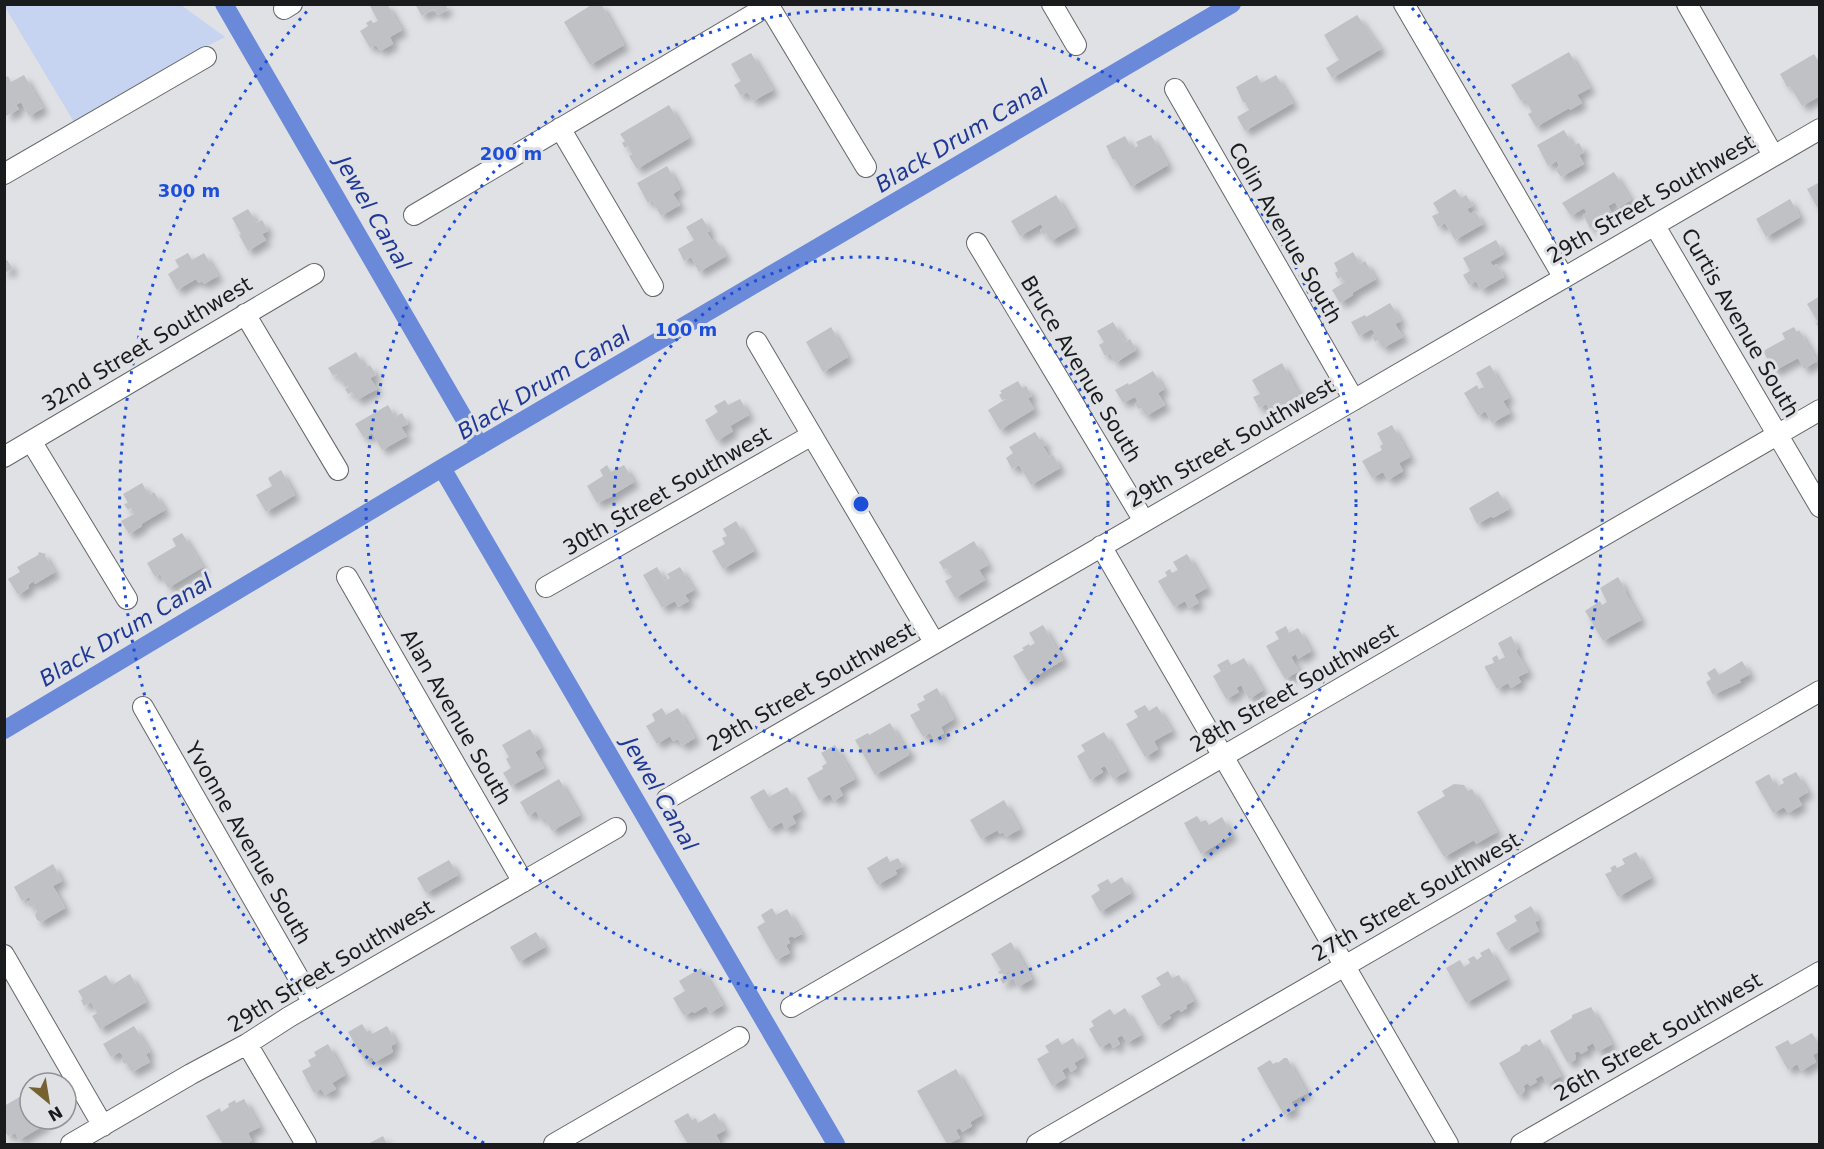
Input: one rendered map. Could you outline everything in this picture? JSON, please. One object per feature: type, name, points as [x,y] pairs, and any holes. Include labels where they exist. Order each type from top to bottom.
[{"type":"street","points":[[1052,4],[1076,45]]},
{"type":"street","points":[[1404,4],[1564,278]]},
{"type":"street","points":[[1687,4],[1773,155]]},
{"type":"street","points":[[414,215],[770,5],[866,167]]},
{"type":"street","points":[[4,174],[206,57]]},
{"type":"street","name":"Colin Avenue South","points":[[1175,89],[1354,400]]},
{"type":"street","points":[[560,128],[653,286]]},
{"type":"street","name":"29th Street Southwest","points":[[667,799],[1820,129]]},
{"type":"street","name":"Curtis Avenue South","points":[[1655,226],[1820,507]]},
{"type":"street","name":"Bruce Avenue South","points":[[977,243],[1144,521]]},
{"type":"street","name":"32nd Street Southwest","points":[[4,457],[314,274]]},
{"type":"street","points":[[245,314],[338,470]]},
{"type":"street","points":[[757,342],[934,642]]},
{"type":"street","name":"28th Street Southwest","points":[[792,1007],[1820,410]]},
{"type":"street","name":"30th Street Southwest","points":[[546,587],[812,435]]},
{"type":"street","points":[[31,441],[127,599]]},
{"type":"street","points":[[1101,546],[1448,1144]]},
{"type":"street","name":"Alan Avenue South","points":[[347,577],[523,882]]},
{"type":"street","name":"27th Street Southwest","points":[[1037,1144],[1820,691]]},
{"type":"street","name":"Yvonne Avenue South","points":[[143,706],[313,1003]]},
{"type":"street","name":"29th Street Southwest","points":[[71,1144],[616,828]]},
{"type":"street","points":[[4,955],[103,1126]]},
{"type":"street","name":"26th Street Southwest","points":[[1521,1144],[1820,972]]},
{"type":"street","points":[[554,1144],[739,1037]]},
{"type":"street","points":[[247,1044],[306,1144]]},
{"type":"shaded area","points":[[5,4],[181,5],[225,37],[179,60],[139,95],[74,122]]},
{"type":"building","points":[[369,4],[387,4],[402,30],[390,37],[393,44],[380,51],[376,45],[370,48],[360,31],[368,26],[366,23],[371,20],[373,23],[378,21]]},
{"type":"building","points":[[415,4],[445,4],[448,9],[438,15],[434,9],[422,16]]},
{"type":"building","points":[[593,4],[601,4],[624,45],[590,65],[564,22]]},
{"type":"building","points":[[1357,15],[1381,49],[1332,78],[1326,68],[1339,60],[1324,35]]},
{"type":"building","points":[[1569,52],[1590,88],[1577,95],[1582,103],[1536,127],[1528,114],[1532,112],[1525,99],[1521,101],[1511,85]]},
{"type":"building","points":[[751,53],[773,90],[753,101],[747,92],[741,96],[734,85],[741,81],[731,64]]},
{"type":"building","points":[[1814,54],[1820,64],[1820,74],[1817,75],[1820,79],[1820,96],[1802,106],[1780,74]]},
{"type":"building","points":[[24,75],[43,108],[29,116],[21,102],[16,105],[19,109],[6,116],[4,78],[8,76],[11,82]]},
{"type":"building","points":[[1257,75],[1261,83],[1276,75],[1293,103],[1245,131],[1237,117],[1249,110],[1236,87]]},
{"type":"building","points":[[669,105],[689,138],[637,169],[629,156],[632,154],[628,146],[625,148],[622,143],[625,141],[620,134]]},
{"type":"building","points":[[1564,130],[1573,146],[1579,143],[1584,152],[1579,155],[1584,164],[1561,177],[1556,170],[1559,166],[1557,161],[1548,166],[1537,145]]},
{"type":"building","points":[[1151,135],[1168,165],[1131,187],[1106,146],[1125,136],[1132,149],[1138,146],[1136,142]]},
{"type":"building","points":[[667,166],[680,189],[673,194],[680,205],[661,216],[652,200],[648,203],[637,183]]},
{"type":"building","points":[[1614,172],[1631,200],[1618,208],[1615,202],[1608,206],[1613,215],[1590,228],[1583,215],[1587,213],[1584,208],[1571,216],[1562,203]]},
{"type":"building","points":[[1820,182],[1820,205],[1817,207],[1807,189]]},
{"type":"building","points":[[1455,189],[1461,198],[1466,195],[1473,206],[1467,209],[1470,214],[1475,211],[1483,224],[1455,240],[1445,223],[1438,227],[1432,216],[1439,213],[1433,203]]},
{"type":"building","points":[[1056,195],[1075,227],[1051,241],[1046,233],[1043,235],[1040,230],[1043,228],[1041,224],[1020,236],[1011,221]]},
{"type":"building","points":[[1790,199],[1800,217],[1766,237],[1756,219]]},
{"type":"building","points":[[248,209],[257,223],[262,220],[268,231],[262,234],[266,240],[248,251],[232,218]]},
{"type":"building","points":[[702,218],[710,231],[707,232],[712,241],[715,239],[726,256],[699,272],[691,257],[684,261],[678,249],[694,240],[686,227]]},
{"type":"building","points":[[1496,240],[1504,254],[1490,262],[1493,266],[1497,264],[1504,277],[1481,290],[1476,281],[1469,285],[1463,275],[1470,271],[1463,258]]},
{"type":"building","points":[[1353,252],[1360,264],[1365,261],[1376,279],[1340,303],[1332,290],[1345,282],[1341,277],[1338,279],[1335,273],[1338,271],[1334,263]]},
{"type":"building","points":[[188,253],[192,260],[204,253],[218,276],[204,284],[202,281],[199,283],[196,279],[177,290],[168,274],[179,267],[175,260]]},
{"type":"building","points":[[7,260],[13,269],[4,273],[4,261]]},
{"type":"building","points":[[1820,296],[1820,330],[1807,304]]},
{"type":"building","points":[[1390,303],[1401,321],[1395,324],[1403,337],[1383,348],[1378,340],[1375,342],[1372,329],[1359,336],[1351,322],[1365,315],[1366,317]]},
{"type":"building","points":[[1113,322],[1125,342],[1130,339],[1136,350],[1115,363],[1110,353],[1105,356],[1099,345],[1104,342],[1097,331]]},
{"type":"building","points":[[831,327],[848,357],[823,372],[806,342]]},
{"type":"building","points":[[1794,327],[1797,332],[1799,330],[1817,361],[1804,369],[1798,358],[1774,371],[1763,351],[1785,339],[1782,333]]},
{"type":"building","points":[[356,352],[365,368],[370,365],[376,375],[370,378],[377,389],[357,400],[352,392],[348,394],[345,389],[349,387],[345,381],[342,383],[336,374],[333,376],[328,368]]},
{"type":"building","points":[[1282,363],[1300,396],[1271,413],[1266,404],[1259,408],[1253,397],[1260,394],[1252,380]]},
{"type":"building","points":[[1490,365],[1509,398],[1503,401],[1510,413],[1492,423],[1485,411],[1478,416],[1464,393],[1477,385],[1479,389],[1484,387],[1476,373]]},
{"type":"building","points":[[1153,371],[1164,389],[1158,393],[1165,405],[1146,416],[1135,404],[1138,402],[1135,397],[1123,403],[1115,390]]},
{"type":"building","points":[[1018,381],[1022,388],[1026,386],[1032,396],[1028,398],[1034,409],[1000,430],[988,410],[1006,399],[1002,400],[999,395],[1002,393],[1000,391]]},
{"type":"building","points":[[740,399],[749,415],[730,426],[733,431],[717,441],[705,420],[718,412],[714,406],[725,400],[728,405]]},
{"type":"building","points":[[388,405],[395,417],[402,413],[408,424],[401,427],[407,436],[382,450],[372,433],[364,438],[355,424]]},
{"type":"building","points":[[1392,425],[1410,457],[1399,463],[1403,471],[1388,480],[1383,472],[1372,478],[1362,461],[1382,450],[1380,446],[1383,444],[1377,433]]},
{"type":"building","points":[[1035,432],[1046,445],[1043,446],[1049,457],[1053,455],[1060,468],[1031,485],[1019,465],[1012,469],[1006,458],[1013,453],[1009,447]]},
{"type":"building","points":[[607,465],[611,472],[624,465],[634,482],[615,495],[597,503],[587,486],[603,476],[600,470]]},
{"type":"building","points":[[281,470],[295,495],[266,512],[256,495],[272,486],[268,478]]},
{"type":"building","points":[[142,483],[149,495],[154,492],[165,510],[129,534],[121,521],[134,514],[131,508],[128,510],[124,504],[128,503],[123,494]]},
{"type":"building","points":[[1498,491],[1509,509],[1477,524],[1469,508]]},
{"type":"building","points":[[736,521],[754,551],[723,569],[712,551],[725,544],[722,538],[727,536],[723,529]]},
{"type":"building","points":[[182,533],[203,567],[168,588],[160,574],[155,577],[147,563],[176,546],[172,539]]},
{"type":"building","points":[[974,541],[988,565],[979,570],[985,580],[955,598],[945,581],[952,577],[939,562]]},
{"type":"building","points":[[39,552],[46,554],[55,572],[35,584],[34,581],[28,585],[29,588],[18,595],[8,579],[20,572],[17,567],[38,555]]},
{"type":"building","points":[[1187,554],[1207,588],[1194,595],[1199,603],[1189,608],[1185,601],[1174,607],[1158,581],[1167,576],[1165,572],[1170,569],[1172,573],[1178,570],[1173,562]]},
{"type":"building","points":[[657,567],[665,581],[670,578],[667,574],[680,567],[694,590],[685,595],[689,601],[678,607],[675,601],[662,608],[643,575]]},
{"type":"building","points":[[1618,577],[1641,620],[1603,641],[1585,611],[1600,601],[1602,605],[1607,602],[1600,588]]},
{"type":"building","points":[[1043,625],[1063,660],[1028,681],[1013,656],[1024,650],[1022,648],[1035,643],[1029,633]]},
{"type":"building","points":[[1286,626],[1289,633],[1298,628],[1311,651],[1298,659],[1296,654],[1291,657],[1299,671],[1285,679],[1266,646],[1279,639],[1275,632]]},
{"type":"building","points":[[1511,636],[1518,649],[1516,651],[1528,672],[1518,677],[1521,682],[1511,688],[1508,683],[1497,689],[1485,666],[1494,663],[1492,658],[1497,655],[1499,660],[1505,657],[1498,643]]},
{"type":"building","points":[[1244,658],[1263,690],[1249,699],[1241,685],[1236,688],[1239,692],[1226,699],[1213,676],[1221,671],[1217,665],[1228,659],[1231,665]]},
{"type":"building","points":[[1742,661],[1750,674],[1739,680],[1741,682],[1713,695],[1706,682],[1711,679],[1707,673],[1715,668],[1719,675]]},
{"type":"building","points":[[937,688],[954,719],[941,727],[944,733],[934,739],[930,733],[923,737],[910,715],[920,710],[917,704],[925,700],[923,696]]},
{"type":"building","points":[[1145,705],[1149,711],[1157,706],[1172,731],[1154,741],[1158,749],[1145,757],[1126,724],[1138,717],[1134,711]]},
{"type":"building","points":[[662,708],[666,715],[678,708],[695,738],[682,746],[678,739],[673,741],[670,736],[657,744],[646,726],[655,721],[652,714]]},
{"type":"building","points":[[890,723],[905,748],[909,750],[909,755],[875,775],[855,740]]},
{"type":"building","points":[[530,729],[541,748],[535,752],[544,768],[511,786],[503,773],[511,768],[506,759],[509,757],[502,745]]},
{"type":"building","points":[[1104,732],[1127,771],[1113,779],[1105,766],[1100,768],[1103,772],[1090,780],[1077,756],[1085,751],[1081,745]]},
{"type":"building","points":[[835,745],[855,779],[839,788],[843,795],[834,801],[830,794],[819,800],[807,778],[823,769],[822,766],[827,763],[821,753]]},
{"type":"building","points":[[1796,772],[1808,792],[1798,798],[1802,805],[1788,813],[1784,807],[1773,813],[1755,782],[1769,774],[1776,787],[1784,783],[1782,779]]},
{"type":"building","points":[[559,779],[580,815],[552,831],[545,818],[541,820],[536,811],[528,816],[520,802]]},
{"type":"building","points":[[1454,784],[1464,785],[1468,791],[1472,789],[1497,832],[1476,844],[1474,840],[1444,857],[1417,812],[1445,796],[1442,791]]},
{"type":"building","points":[[787,787],[801,811],[792,816],[796,823],[785,829],[782,822],[769,829],[750,797],[764,789],[769,797]]},
{"type":"building","points":[[1004,800],[1020,829],[1006,837],[1003,832],[1000,834],[997,830],[981,839],[970,820]]},
{"type":"building","points":[[1197,816],[1201,822],[1206,820],[1209,825],[1222,817],[1232,835],[1201,854],[1184,823]]},
{"type":"building","points":[[1636,852],[1651,878],[1618,897],[1605,874],[1612,871],[1610,868],[1615,865],[1617,868],[1625,864],[1622,859]]},
{"type":"building","points":[[887,856],[890,862],[898,858],[903,866],[895,870],[897,874],[877,885],[867,868]]},
{"type":"building","points":[[449,860],[458,875],[426,893],[417,878]]},
{"type":"building","points":[[53,864],[62,881],[53,886],[65,908],[41,922],[37,920],[34,905],[30,907],[27,902],[31,900],[29,897],[22,901],[14,887]]},
{"type":"building","points":[[1122,877],[1131,893],[1100,912],[1091,896],[1100,890],[1097,885],[1108,879],[1111,884]]},
{"type":"building","points":[[1531,906],[1539,920],[1535,922],[1539,931],[1506,950],[1496,933],[1517,921],[1514,916]]},
{"type":"building","points":[[772,908],[776,915],[787,909],[802,934],[788,938],[790,943],[786,945],[790,953],[776,960],[757,927],[765,922],[761,915]]},
{"type":"building","points":[[536,932],[545,947],[519,962],[510,947]]},
{"type":"building","points":[[1011,942],[1032,979],[1018,987],[1013,978],[1003,984],[1000,979],[1010,973],[1009,971],[1003,975],[998,972],[1001,970],[991,954]]},
{"type":"building","points":[[1489,948],[1507,979],[1466,1003],[1446,968],[1460,960],[1464,967],[1470,963],[1468,959],[1474,956],[1477,960],[1482,956],[1480,953]]},
{"type":"building","points":[[701,968],[723,1005],[710,1013],[706,1006],[684,1016],[673,998],[685,991],[679,981]]},
{"type":"building","points":[[1168,971],[1172,978],[1179,975],[1194,1001],[1186,1005],[1187,1008],[1181,1012],[1179,1009],[1169,1015],[1171,1018],[1158,1026],[1141,996],[1161,985],[1156,978]]},
{"type":"building","points":[[130,974],[146,1002],[100,1029],[92,1016],[97,1013],[91,1002],[84,1006],[78,991],[106,975],[112,985]]},
{"type":"building","points":[[1591,1007],[1612,1044],[1598,1052],[1593,1043],[1581,1054],[1579,1051],[1574,1053],[1575,1060],[1567,1062],[1550,1031],[1572,1018],[1572,1015]]},
{"type":"building","points":[[1125,1008],[1141,1035],[1127,1043],[1122,1035],[1117,1038],[1120,1044],[1113,1048],[1110,1042],[1100,1048],[1089,1029],[1094,1026],[1091,1021],[1110,1009],[1114,1015]]},
{"type":"building","points":[[362,1024],[367,1032],[370,1030],[372,1034],[387,1026],[396,1043],[391,1046],[393,1052],[375,1062],[372,1057],[365,1061],[348,1032]]},
{"type":"building","points":[[134,1026],[150,1052],[146,1054],[150,1062],[132,1072],[121,1059],[124,1058],[120,1052],[111,1057],[103,1044]]},
{"type":"building","points":[[1812,1033],[1820,1046],[1820,1051],[1813,1055],[1816,1062],[1801,1071],[1797,1064],[1788,1070],[1775,1047],[1788,1040],[1791,1045]]},
{"type":"building","points":[[1058,1038],[1062,1045],[1073,1038],[1084,1057],[1074,1063],[1077,1068],[1071,1072],[1068,1067],[1062,1070],[1066,1078],[1052,1086],[1037,1059],[1049,1052],[1045,1046]]},
{"type":"building","points":[[1540,1039],[1561,1076],[1547,1084],[1542,1075],[1535,1079],[1537,1082],[1530,1086],[1528,1083],[1523,1086],[1524,1092],[1517,1094],[1499,1063],[1520,1051],[1521,1047],[1526,1044],[1529,1046]]},
{"type":"building","points":[[328,1044],[345,1075],[332,1083],[336,1089],[325,1095],[321,1089],[314,1093],[302,1071],[311,1066],[308,1060],[316,1056],[314,1052]]},
{"type":"building","points":[[1287,1058],[1307,1093],[1291,1102],[1295,1109],[1284,1115],[1257,1068],[1270,1060],[1273,1064]]},
{"type":"building","points":[[956,1069],[982,1115],[970,1122],[972,1126],[962,1132],[960,1128],[956,1130],[960,1138],[947,1144],[917,1091]]},
{"type":"building","points":[[18,1098],[18,1131],[34,1131],[19,1140],[15,1133],[8,1136],[4,1130],[4,1106]]},
{"type":"building","points":[[244,1099],[260,1127],[248,1133],[252,1141],[245,1144],[223,1144],[206,1116],[220,1108],[221,1112],[235,1100],[236,1103]]},
{"type":"building","points":[[688,1113],[692,1120],[696,1118],[698,1123],[715,1113],[725,1130],[716,1135],[720,1142],[688,1144],[674,1121]]},
{"type":"building","points":[[383,1136],[387,1144],[368,1144]]},
{"type":"waterway","name":"Jewel Canal","points":[[224,4],[480,446]]},
{"type":"waterway","name":"Black Drum Canal","points":[[4,730],[442,468],[1232,4]]},
{"type":"waterway","name":"Jewel Canal","points":[[442,468],[836,1144]]}]
